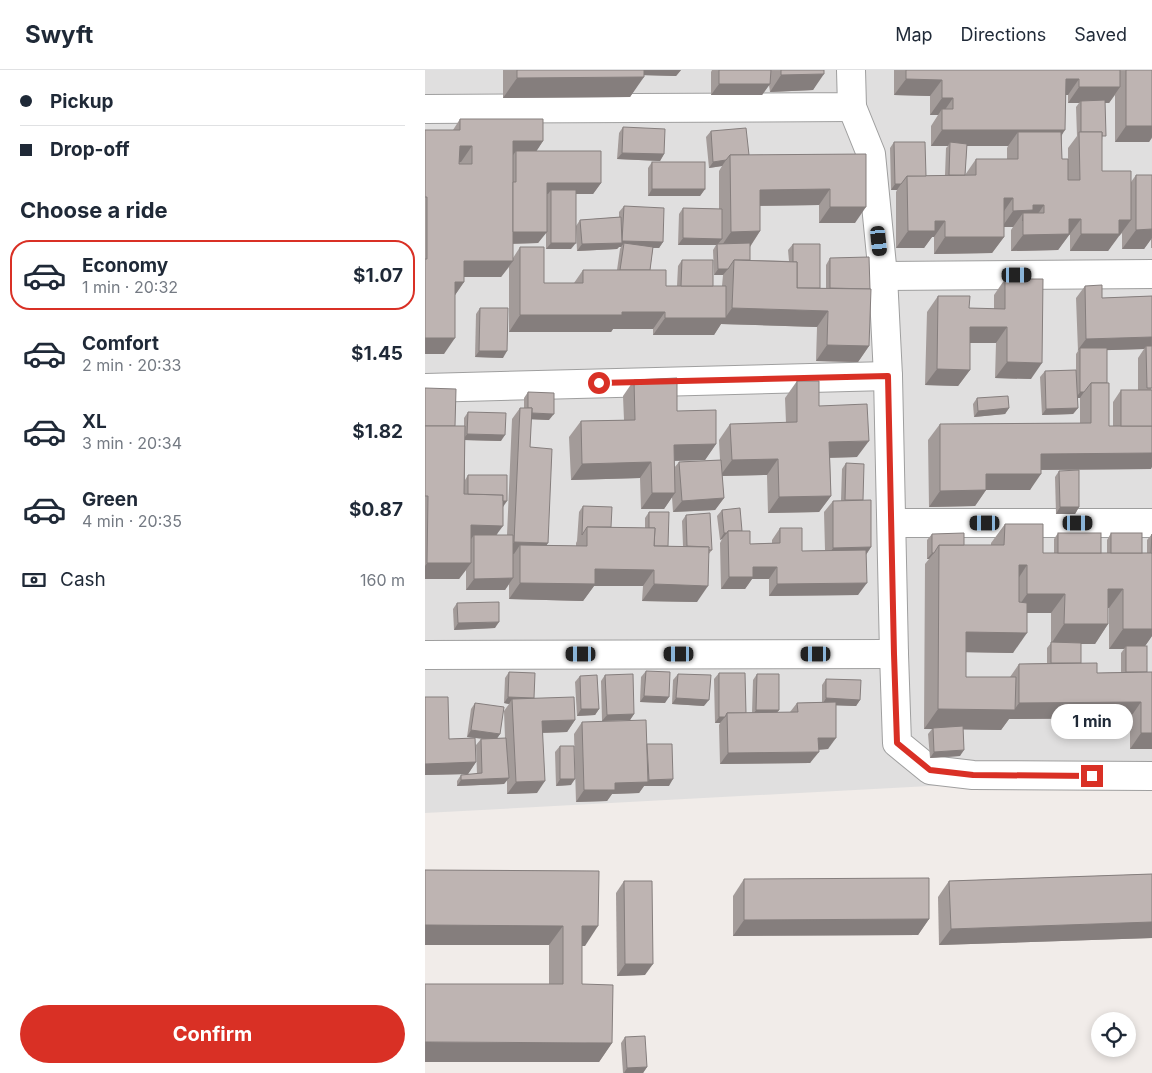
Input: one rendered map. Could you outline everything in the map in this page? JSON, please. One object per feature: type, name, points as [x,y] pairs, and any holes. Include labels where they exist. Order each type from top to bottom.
[{"type":"street","points":[[851,70],[852,107],[871,154],[883,276],[888,376],[897,743],[930,770],[973,775],[1152,776]]},
{"type":"street","points":[[425,109],[852,107]]},
{"type":"street","points":[[883,276],[1152,274]]},
{"type":"street","points":[[425,388],[888,376]]},
{"type":"street","points":[[892,523],[1152,523]]},
{"type":"street","points":[[425,655],[894,654]]},
{"type":"shaded area","points":[[425,70],[1152,70],[1152,774],[425,813]]},
{"type":"building","points":[[517,70],[644,70],[644,77],[517,78]]},
{"type":"building","points":[[719,70],[771,70],[770,84],[719,84]]},
{"type":"building","points":[[781,70],[824,70],[824,74],[781,75]]},
{"type":"building","points":[[906,70],[1120,70],[1120,87],[1079,87],[1079,79],[1066,79],[1065,130],[942,130],[942,109],[953,109],[953,98],[942,98],[942,80],[906,79]]},
{"type":"building","points":[[1126,70],[1152,70],[1152,126],[1126,126]]},
{"type":"building","points":[[1105,100],[1106,136],[1102,136],[1102,132],[1081,132],[1081,101]]},
{"type":"building","points":[[460,119],[543,119],[543,141],[513,141],[513,261],[464,261],[464,282],[455,282],[455,338],[425,338],[427,197],[425,197],[425,130],[460,130]],"holes":[[[460,146],[472,146],[472,164],[459,164]]]},
{"type":"building","points":[[623,127],[665,129],[664,154],[622,153]]},
{"type":"building","points":[[746,128],[749,155],[730,155],[726,160],[713,162],[711,131]]},
{"type":"building","points":[[1018,132],[1061,132],[1062,159],[1068,159],[1068,180],[1080,180],[1079,132],[1102,132],[1102,171],[1131,171],[1131,220],[1119,220],[1119,234],[1081,234],[1081,219],[1069,219],[1069,234],[1023,235],[1023,213],[1044,213],[1044,205],[1033,205],[1033,210],[1013,211],[1013,198],[1004,198],[1004,237],[945,237],[945,221],[935,221],[935,231],[908,231],[907,176],[976,175],[976,159],[1018,159]]},
{"type":"building","points":[[894,142],[925,142],[926,176],[907,176],[901,184],[895,184]]},
{"type":"building","points":[[950,142],[967,144],[965,175],[949,175]]},
{"type":"building","points":[[516,151],[601,151],[601,183],[547,183],[547,232],[513,232],[513,182],[516,182]]},
{"type":"building","points":[[866,154],[866,207],[830,207],[830,189],[760,190],[760,231],[731,232],[730,155]]},
{"type":"building","points":[[652,162],[705,162],[705,189],[652,189]]},
{"type":"building","points":[[1136,175],[1152,175],[1152,229],[1136,230]]},
{"type":"building","points":[[551,190],[576,190],[576,243],[551,243]]},
{"type":"building","points":[[624,206],[664,208],[663,242],[622,241]]},
{"type":"building","points":[[683,208],[722,209],[722,239],[683,238]]},
{"type":"building","points":[[621,217],[622,243],[582,244],[580,220]]},
{"type":"building","points":[[624,243],[653,247],[650,270],[620,270]]},
{"type":"building","points":[[750,243],[750,260],[734,260],[728,269],[718,269],[717,244]]},
{"type":"building","points":[[793,244],[820,244],[820,288],[797,288],[797,262],[793,262]]},
{"type":"building","points":[[520,247],[544,247],[544,283],[583,283],[583,270],[666,270],[666,286],[726,286],[726,318],[665,318],[665,312],[622,312],[622,315],[520,315]]},
{"type":"building","points":[[869,257],[870,289],[830,288],[830,258]]},
{"type":"building","points":[[682,260],[713,260],[713,286],[681,286]]},
{"type":"building","points":[[734,260],[797,262],[797,288],[871,289],[869,346],[827,345],[828,311],[732,308]]},
{"type":"building","points":[[1005,279],[1043,279],[1042,363],[1007,362],[1007,327],[970,327],[970,370],[937,369],[938,296],[970,296],[969,308],[1005,309]]},
{"type":"building","points":[[1102,285],[1102,298],[1152,296],[1152,337],[1086,339],[1085,286]]},
{"type":"building","points":[[480,308],[508,308],[507,351],[479,351]]},
{"type":"building","points":[[1146,346],[1152,346],[1152,388],[1147,388]]},
{"type":"building","points":[[1080,348],[1107,348],[1107,383],[1091,383],[1084,392],[1080,392]]},
{"type":"building","points":[[1076,370],[1078,408],[1046,409],[1045,371]]},
{"type":"building","points":[[677,378],[677,411],[716,410],[716,444],[674,445],[675,493],[652,493],[651,462],[582,464],[581,421],[635,420],[634,380]]},
{"type":"building","points":[[797,381],[819,381],[819,406],[867,404],[869,441],[829,442],[831,496],[779,497],[778,459],[732,460],[730,424],[797,422]]},
{"type":"building","points":[[1091,383],[1109,383],[1109,426],[1152,426],[1152,453],[1041,454],[1041,474],[986,474],[986,490],[940,491],[940,424],[1091,423]]},
{"type":"building","points":[[425,388],[456,389],[455,426],[425,426]]},
{"type":"building","points":[[1121,390],[1152,390],[1152,426],[1121,426]]},
{"type":"building","points":[[528,392],[554,393],[554,414],[532,413],[532,408],[528,408]]},
{"type":"building","points":[[1008,396],[1009,408],[978,411],[977,398]]},
{"type":"building","points":[[520,408],[532,408],[530,447],[552,449],[548,543],[514,542]]},
{"type":"building","points":[[468,412],[506,413],[505,435],[467,434]]},
{"type":"building","points":[[425,426],[465,426],[464,494],[503,495],[503,526],[471,525],[471,563],[427,563],[428,496],[425,496]]},
{"type":"building","points":[[721,460],[724,498],[682,501],[679,462]]},
{"type":"building","points":[[846,463],[864,464],[863,500],[845,500]]},
{"type":"building","points":[[1079,470],[1079,507],[1060,507],[1059,471]]},
{"type":"building","points":[[468,475],[507,475],[507,501],[503,501],[503,495],[468,494]]},
{"type":"building","points":[[871,500],[871,547],[833,548],[833,501]]},
{"type":"building","points":[[583,506],[612,507],[611,527],[587,527],[582,535]]},
{"type":"building","points":[[740,508],[742,531],[728,531],[724,533],[722,510]]},
{"type":"building","points":[[649,512],[669,512],[668,546],[654,546],[655,528],[649,528]]},
{"type":"building","points":[[710,513],[712,550],[708,550],[709,547],[687,546],[686,515]]},
{"type":"building","points":[[1005,524],[1043,524],[1043,553],[1152,553],[1152,629],[1123,629],[1123,589],[1108,589],[1108,624],[1064,624],[1065,594],[1027,594],[1027,565],[1019,565],[1019,602],[1027,603],[1027,633],[966,632],[966,677],[1016,677],[1015,710],[938,709],[939,545],[1004,545]]},
{"type":"building","points":[[587,527],[655,528],[654,546],[709,547],[708,586],[654,584],[654,570],[595,569],[595,584],[520,583],[520,545],[587,546]]},
{"type":"building","points":[[780,528],[802,528],[802,551],[866,550],[867,583],[777,584],[777,567],[753,567],[753,577],[729,577],[728,531],[750,531],[750,544],[780,543]]},
{"type":"building","points":[[964,533],[964,545],[939,545],[934,553],[932,553],[932,534]]},
{"type":"building","points":[[1058,533],[1101,533],[1101,553],[1058,553]]},
{"type":"building","points":[[1111,533],[1142,533],[1142,553],[1111,553]]},
{"type":"building","points":[[474,535],[513,535],[513,578],[474,579]]},
{"type":"building","points":[[499,602],[499,622],[458,623],[457,603]]},
{"type":"building","points":[[1051,642],[1081,643],[1081,663],[1051,663]]},
{"type":"building","points":[[1126,646],[1147,646],[1147,672],[1126,672]]},
{"type":"building","points":[[1097,663],[1097,673],[1152,672],[1152,733],[1141,733],[1141,702],[1019,703],[1019,664]]},
{"type":"building","points":[[646,671],[670,672],[669,697],[644,696]]},
{"type":"building","points":[[509,672],[535,673],[534,698],[508,697]]},
{"type":"building","points":[[719,673],[745,673],[746,713],[727,713],[725,717],[719,717]]},
{"type":"building","points":[[633,674],[634,714],[607,715],[605,675]]},
{"type":"building","points":[[678,674],[711,675],[709,700],[676,698]]},
{"type":"building","points":[[757,674],[779,674],[779,710],[756,710]]},
{"type":"building","points":[[597,675],[599,709],[581,709],[580,676]]},
{"type":"building","points":[[826,679],[861,680],[860,700],[826,698]]},
{"type":"building","points":[[425,697],[448,697],[449,739],[475,738],[476,762],[425,764]]},
{"type":"building","points":[[574,697],[575,720],[542,721],[545,781],[516,782],[512,699]]},
{"type":"building","points":[[836,702],[836,738],[818,738],[819,752],[728,753],[727,713],[798,712],[797,703]]},
{"type":"building","points":[[475,703],[504,707],[500,734],[471,730]]},
{"type":"building","points":[[646,720],[648,782],[615,783],[615,790],[584,790],[582,722]]},
{"type":"building","points":[[963,726],[964,750],[934,752],[933,728]]},
{"type":"building","points":[[506,738],[509,778],[461,780],[461,775],[482,773],[481,739]]},
{"type":"building","points":[[647,744],[672,744],[673,779],[649,780]]},
{"type":"building","points":[[560,746],[574,746],[575,779],[560,779]]},
{"type":"building","points":[[425,870],[599,871],[598,926],[582,926],[582,984],[613,985],[612,1043],[425,1042],[425,984],[563,984],[563,926],[425,925]]},
{"type":"building","points":[[1152,874],[1152,922],[951,929],[949,881]]},
{"type":"building","points":[[929,878],[929,919],[744,920],[744,879]]},
{"type":"building","points":[[624,881],[652,881],[653,964],[625,964]]},
{"type":"building","points":[[645,1036],[647,1067],[627,1068],[625,1037]]},
{"type":"route","points":[[599,383],[888,376],[897,743],[930,770],[973,775],[1092,776]]}]
